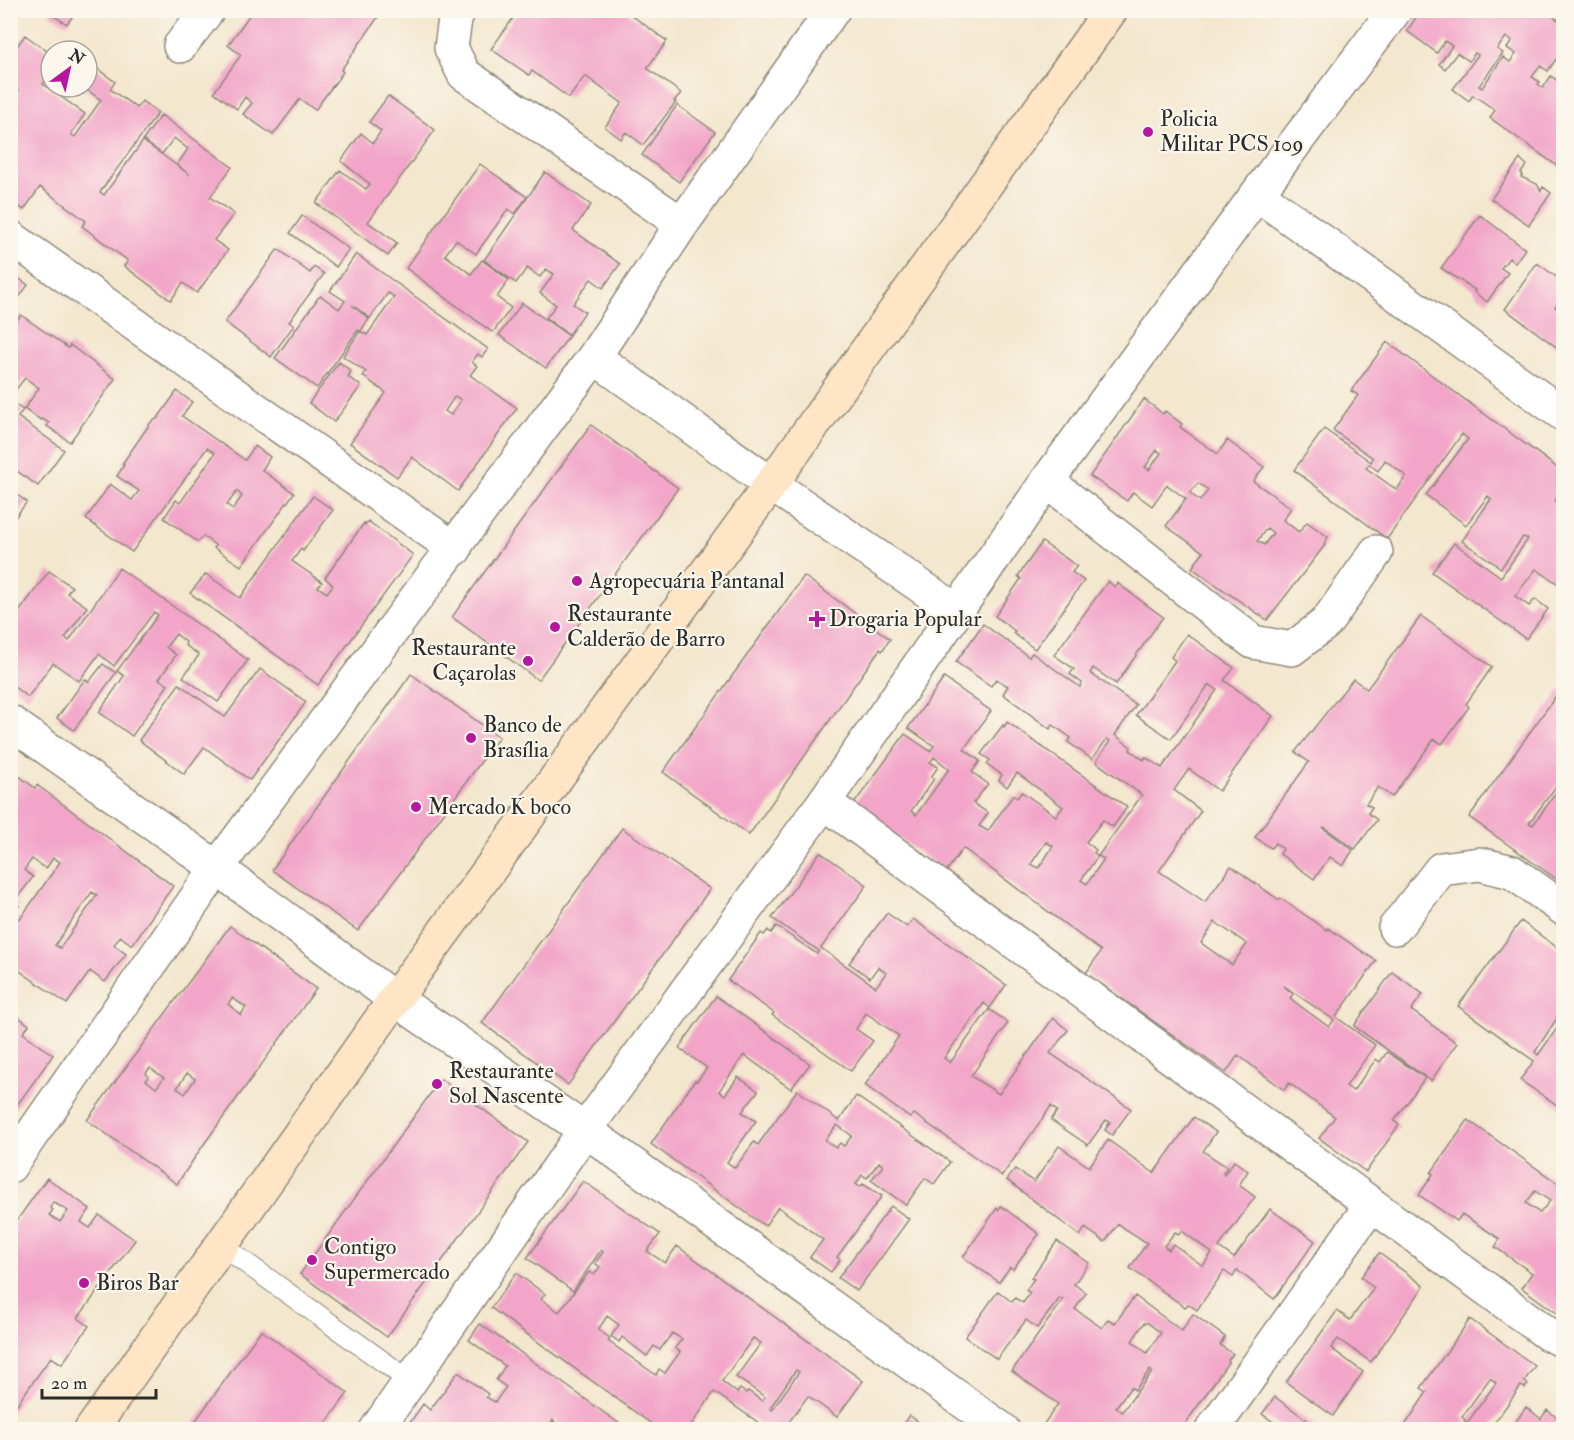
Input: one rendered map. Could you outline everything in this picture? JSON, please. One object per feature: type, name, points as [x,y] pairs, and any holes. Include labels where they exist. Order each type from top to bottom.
[{"type":"street","points":[[180,46],[208,10]]},
{"type":"street","points":[[459,10],[455,19],[451,48],[464,74],[682,224]]},
{"type":"street","points":[[10,1166],[218,868],[594,357],[682,224],[833,10]]},
{"type":"street","points":[[91,1430],[395,999],[771,484],[1111,10]]},
{"type":"street","points":[[376,1430],[585,1130],[824,802],[1047,481],[1395,10]]},
{"type":"street","points":[[1257,194],[1563,415]]},
{"type":"street","points":[[10,237],[454,549]]},
{"type":"street","points":[[594,357],[771,484],[957,611]]},
{"type":"street","points":[[1047,481],[1253,642],[1292,649],[1326,623],[1376,552]]},
{"type":"street","points":[[10,722],[218,868],[395,999],[585,1130],[1003,1430]]},
{"type":"street","points":[[824,802],[1371,1205],[1548,1334],[1563,1341]]},
{"type":"street","points":[[1395,928],[1441,869],[1480,864],[1512,872],[1563,909]]},
{"type":"street","points":[[1212,1430],[1371,1205]]},
{"type":"lane","points":[[221,1245],[410,1381]]},
{"type":"building","points":[[52,10],[77,10],[67,24],[50,14]]},
{"type":"building","points":[[253,10],[383,10],[315,110],[300,99],[273,135],[243,114],[252,103],[245,97],[237,109],[214,92],[241,55],[228,45]]},
{"type":"building","points":[[519,10],[624,10],[667,41],[647,68],[681,93],[643,145],[626,132],[621,139],[605,127],[622,103],[585,76],[569,98],[532,71],[529,75],[491,49]]},
{"type":"building","points":[[1421,10],[1545,10],[1563,24],[1563,49],[1548,71],[1540,66],[1532,77],[1540,82],[1538,84],[1543,88],[1551,76],[1556,80],[1563,69],[1563,170],[1490,118],[1495,110],[1473,95],[1469,101],[1453,89],[1478,55],[1475,53],[1469,61],[1457,53],[1445,69],[1439,64],[1452,46],[1445,41],[1437,53],[1407,31]],"holes":[[[1506,37],[1512,41],[1507,48],[1516,54],[1510,62],[1503,57],[1482,88],[1479,86],[1503,53],[1497,49]]]},
{"type":"building","points":[[25,35],[39,45],[39,99],[64,99],[85,114],[71,134],[75,137],[101,100],[99,99],[99,70],[115,82],[110,89],[137,108],[142,101],[158,113],[100,192],[104,195],[143,141],[190,175],[177,165],[188,149],[174,138],[162,154],[143,140],[161,115],[232,167],[210,197],[234,214],[214,240],[228,250],[197,293],[183,283],[171,300],[169,299],[124,266],[128,261],[82,226],[86,221],[40,187],[24,210],[10,201],[10,104],[19,91],[10,85],[10,56]]},
{"type":"building","points":[[388,96],[435,130],[368,222],[397,243],[388,256],[316,203],[340,170],[366,189],[370,184],[341,161],[361,133],[373,143],[381,131],[369,122]]},
{"type":"building","points":[[677,105],[715,132],[679,182],[642,155]]},
{"type":"building","points":[[1520,159],[1527,165],[1521,177],[1537,184],[1541,191],[1543,187],[1551,193],[1529,225],[1491,199]]},
{"type":"building","points":[[480,164],[527,197],[515,214],[508,209],[476,254],[456,240],[445,255],[471,274],[482,260],[509,280],[497,297],[511,308],[492,332],[406,268]]},
{"type":"building","points":[[545,172],[591,205],[573,230],[620,264],[603,288],[591,279],[573,304],[585,312],[569,335],[546,318],[556,305],[540,293],[554,274],[546,269],[540,277],[527,268],[516,283],[484,260]]},
{"type":"building","points":[[1480,215],[1525,249],[1515,263],[1509,258],[1501,268],[1508,273],[1487,302],[1474,292],[1475,290],[1441,268]]},
{"type":"building","points":[[302,216],[349,249],[336,267],[290,233]]},
{"type":"building","points":[[278,249],[310,273],[314,267],[324,274],[289,322],[294,325],[271,357],[225,322]]},
{"type":"building","points":[[356,254],[488,349],[482,357],[478,354],[472,362],[477,366],[470,375],[517,408],[458,491],[412,457],[397,477],[350,443],[386,393],[363,376],[366,372],[343,356],[360,332],[358,330],[317,388],[275,358],[318,298],[321,296],[339,309],[345,301],[330,291]],"holes":[[[388,293],[394,297],[367,335],[360,331],[369,319],[352,305],[370,318]],[[455,396],[461,400],[451,415],[445,411]]]},
{"type":"building","points":[[1537,263],[1558,278],[1563,271],[1563,295],[1555,307],[1563,313],[1563,352],[1505,309]]},
{"type":"building","points":[[10,272],[28,285],[10,310]]},
{"type":"building","points":[[522,303],[569,336],[546,368],[499,335]]},
{"type":"building","points":[[21,315],[68,348],[70,345],[115,379],[70,442],[47,426],[49,423],[24,409],[39,388],[25,378],[13,393],[10,391],[10,329]]},
{"type":"building","points":[[1387,342],[1563,472],[1563,488],[1555,501],[1563,507],[1563,587],[1536,569],[1515,596],[1529,606],[1535,599],[1548,609],[1526,639],[1432,572],[1454,543],[1501,577],[1528,539],[1523,537],[1501,568],[1462,541],[1491,499],[1488,496],[1466,525],[1426,495],[1468,439],[1462,434],[1387,539],[1294,470],[1324,429],[1371,462],[1373,458],[1333,430],[1358,395],[1351,391]],"holes":[[[1385,460],[1406,476],[1397,490],[1366,468],[1369,464],[1378,471]]]},
{"type":"building","points":[[339,362],[351,371],[348,377],[361,386],[334,422],[309,403]]},
{"type":"building","points":[[177,391],[192,402],[182,416],[245,460],[255,446],[270,457],[262,470],[294,493],[241,566],[214,548],[216,546],[203,536],[198,542],[164,518],[176,500],[180,503],[215,453],[207,448],[132,552],[86,519],[110,484],[132,500],[139,491],[117,476],[124,465],[122,464],[151,422],[158,418]],"holes":[[[237,491],[242,496],[233,509],[227,505]]]},
{"type":"building","points":[[1144,399],[1163,414],[1165,411],[1182,424],[1180,427],[1218,454],[1227,440],[1264,467],[1253,481],[1291,508],[1283,520],[1299,532],[1307,522],[1328,537],[1325,545],[1267,620],[1192,568],[1203,552],[1166,526],[1186,499],[1167,485],[1152,506],[1133,492],[1127,501],[1090,476]],"holes":[[[1157,450],[1161,453],[1149,470],[1145,467]],[[1198,483],[1208,490],[1200,501],[1190,493]],[[1267,528],[1273,533],[1264,545],[1257,541]]]},
{"type":"building","points":[[10,401],[23,410],[18,417],[64,450],[38,486],[10,466]]},
{"type":"building","points":[[591,425],[678,488],[538,680],[452,617]]},
{"type":"building","points":[[10,490],[27,502],[10,524]]},
{"type":"building","points":[[313,496],[333,510],[303,551],[301,549],[292,561],[322,582],[318,587],[327,593],[333,585],[325,578],[364,523],[365,525],[368,521],[413,555],[318,685],[190,593],[206,574],[240,598]]},
{"type":"building","points":[[1042,542],[1077,566],[1072,572],[1084,581],[1035,649],[995,616],[1021,579],[1018,576]]},
{"type":"building","points":[[119,568],[248,660],[218,702],[183,677],[199,655],[185,645],[186,642],[176,634],[166,647],[176,655],[159,679],[168,685],[132,736],[99,712],[124,676],[117,671],[158,615],[154,612],[114,666],[99,654],[79,681],[53,663],[28,697],[10,684],[10,624],[49,571],[72,587],[67,593],[87,607],[65,638],[69,641]]},
{"type":"building","points":[[804,576],[890,639],[882,651],[880,649],[749,835],[663,772]]},
{"type":"building","points":[[1108,581],[1115,587],[1117,583],[1163,617],[1116,684],[1093,668],[1090,673],[1136,705],[1115,735],[1131,747],[1130,750],[1144,760],[1145,757],[1162,768],[1217,690],[1209,684],[1171,739],[1136,715],[1175,661],[1171,657],[1187,634],[1234,668],[1224,680],[1273,716],[1219,791],[1189,769],[1174,790],[1201,811],[1159,871],[1205,902],[1231,866],[1279,900],[1280,898],[1327,930],[1328,928],[1376,961],[1336,1017],[1375,1045],[1346,1086],[1353,1091],[1376,1059],[1380,1062],[1387,1052],[1425,1078],[1394,1121],[1399,1125],[1366,1172],[1319,1138],[1335,1117],[1289,1083],[1284,1090],[1238,1055],[1226,1073],[1086,973],[1101,951],[963,848],[946,872],[853,805],[905,734],[930,751],[934,746],[908,728],[944,678],[991,711],[964,749],[980,761],[972,772],[988,784],[973,803],[988,813],[979,826],[988,831],[1013,795],[1017,798],[1022,792],[1056,816],[1063,807],[1017,773],[1007,787],[999,780],[1002,775],[987,764],[990,760],[981,754],[1007,722],[1127,807],[1113,827],[1103,820],[1086,842],[1096,850],[1094,853],[1098,856],[1142,795],[1096,762],[1110,741],[1107,739],[1092,759],[1068,742],[1071,738],[1053,725],[1050,729],[1003,694],[1008,686],[996,679],[991,686],[956,662],[983,624],[1029,657],[1032,653],[1080,687],[1082,683],[1070,674],[1074,669],[1054,655]],"holes":[[[934,757],[949,769],[916,815],[911,811],[934,779],[931,777],[938,767],[930,762]],[[1046,842],[1053,846],[1039,868],[1031,864]],[[1098,856],[1104,859],[1087,884],[1081,880]],[[1215,922],[1247,944],[1232,965],[1201,943]],[[1284,986],[1334,1020],[1329,1027],[1290,998],[1293,994]]]},
{"type":"building","points":[[1421,616],[1492,667],[1466,704],[1469,707],[1442,744],[1434,739],[1392,797],[1378,787],[1366,804],[1372,807],[1368,813],[1377,820],[1355,849],[1323,828],[1353,850],[1343,866],[1330,857],[1314,879],[1280,854],[1283,849],[1275,843],[1271,848],[1255,837],[1309,762],[1295,752],[1353,679],[1367,689]]},
{"type":"building","points":[[103,664],[116,673],[74,730],[57,718],[85,679],[89,682]]},
{"type":"building","points":[[260,669],[306,702],[250,780],[204,747],[184,774],[139,740],[179,684],[225,717]]},
{"type":"building","points":[[411,674],[499,737],[358,931],[272,870]]},
{"type":"building","points":[[1561,689],[1563,690],[1563,777],[1529,823],[1533,825],[1563,783],[1562,883],[1469,817]]},
{"type":"building","points":[[19,776],[35,788],[37,785],[173,886],[132,945],[120,936],[114,945],[126,954],[105,982],[90,971],[67,1004],[10,964],[10,782],[13,784]],"holes":[[[53,858],[60,862],[20,919],[13,914],[19,906],[14,902],[33,877],[24,870],[32,859],[46,869]],[[92,892],[97,895],[60,948],[55,945]]]},
{"type":"building","points":[[622,828],[710,889],[568,1085],[482,1023]]},
{"type":"building","points":[[820,852],[867,885],[821,948],[876,987],[886,973],[878,967],[870,978],[849,963],[887,913],[907,927],[913,919],[1006,985],[990,1008],[984,1003],[944,1058],[950,1063],[989,1009],[1008,1023],[971,1076],[999,1094],[1053,1018],[1068,1030],[1050,1053],[1131,1109],[1112,1135],[1105,1130],[1110,1122],[1106,1120],[1088,1145],[1051,1120],[1057,1111],[1051,1106],[1002,1176],[914,1114],[910,1118],[865,1085],[899,1036],[866,1013],[856,1029],[873,1041],[851,1071],[772,1015],[774,1013],[728,980],[761,933],[764,935],[768,930],[771,933],[776,926],[817,954],[819,951],[772,918]]},
{"type":"building","points":[[1521,921],[1563,952],[1563,1009],[1535,1052],[1538,1055],[1563,1020],[1563,1109],[1520,1080],[1534,1061],[1458,1006]]},
{"type":"building","points":[[230,926],[316,989],[177,1184],[87,1120]],"holes":[[[232,998],[246,1007],[241,1015],[228,1004]],[[150,1068],[164,1078],[156,1088],[146,1080],[148,1076],[146,1073]],[[187,1073],[195,1079],[185,1094],[177,1088]]]},
{"type":"building","points":[[1392,972],[1423,994],[1411,1010],[1457,1043],[1431,1081],[1354,1026]]},
{"type":"building","points":[[716,996],[810,1064],[791,1089],[744,1055],[719,1091],[725,1095],[738,1077],[758,1091],[742,1112],[756,1121],[727,1162],[735,1168],[754,1142],[758,1145],[797,1090],[839,1121],[856,1096],[950,1162],[934,1184],[925,1178],[906,1205],[871,1180],[883,1166],[879,1162],[867,1178],[862,1175],[856,1184],[860,1187],[863,1184],[882,1196],[837,1257],[840,1260],[831,1272],[810,1257],[823,1240],[778,1207],[765,1226],[651,1144],[695,1080],[697,1081],[707,1068],[679,1048]],"holes":[[[837,1125],[852,1136],[844,1146],[840,1143],[836,1148],[825,1140]]]},
{"type":"building","points":[[13,1013],[29,1025],[23,1033],[53,1055],[10,1115],[10,1016]]},
{"type":"building","points":[[441,1079],[528,1142],[387,1337],[300,1274]]},
{"type":"building","points":[[1194,1117],[1216,1132],[1203,1151],[1227,1167],[1224,1175],[1234,1161],[1248,1171],[1239,1185],[1255,1197],[1219,1247],[1234,1258],[1270,1209],[1315,1241],[1274,1299],[1237,1270],[1233,1277],[1224,1271],[1197,1310],[1188,1304],[1185,1307],[1130,1268],[1147,1243],[1118,1224],[1105,1242],[1085,1228],[1080,1236],[1007,1180],[1015,1169],[1034,1182],[1059,1146],[1089,1167],[1108,1140],[1154,1173]],"holes":[[[1182,1231],[1212,1253],[1203,1266],[1173,1244],[1169,1250],[1164,1246],[1175,1232],[1179,1234]]]},
{"type":"building","points":[[1468,1120],[1563,1187],[1563,1221],[1558,1226],[1563,1230],[1563,1308],[1558,1314],[1522,1288],[1532,1273],[1495,1247],[1500,1239],[1462,1214],[1457,1221],[1419,1195],[1433,1174],[1431,1173]],"holes":[[[1535,1191],[1550,1201],[1540,1213],[1526,1203]]]},
{"type":"building","points":[[47,1178],[90,1209],[81,1222],[90,1228],[99,1215],[135,1240],[78,1318],[89,1326],[62,1364],[51,1357],[10,1414],[10,1230]],"holes":[[[53,1202],[68,1211],[60,1222],[49,1215],[53,1210],[50,1208]]]},
{"type":"building","points":[[583,1181],[660,1234],[647,1251],[665,1263],[677,1246],[863,1381],[837,1417],[808,1396],[783,1430],[758,1430],[762,1425],[714,1392],[688,1430],[660,1430],[491,1308],[516,1273],[545,1294],[541,1299],[559,1312],[589,1272],[594,1275],[600,1267],[595,1263],[603,1252],[601,1250],[573,1291],[527,1258]],"holes":[[[607,1316],[619,1325],[611,1336],[619,1342],[622,1337],[647,1356],[654,1346],[660,1350],[672,1333],[682,1339],[675,1348],[680,1352],[665,1373],[659,1369],[656,1375],[608,1341],[610,1338],[598,1330]],[[753,1338],[761,1343],[736,1377],[765,1397],[762,1401],[748,1391],[746,1393],[740,1389],[737,1393],[722,1381]],[[796,1370],[799,1372],[772,1410],[770,1408]]]},
{"type":"building","points":[[891,1206],[909,1219],[857,1291],[838,1278]]},
{"type":"building","points":[[1001,1206],[1039,1234],[1013,1269],[1010,1267],[999,1282],[963,1257],[997,1208],[998,1210]]},
{"type":"building","points":[[1057,1241],[1089,1263],[1074,1284],[1086,1293],[1075,1309],[1102,1328],[1108,1319],[1115,1323],[1135,1296],[1182,1331],[1193,1314],[1225,1337],[1220,1345],[1233,1354],[1181,1430],[1049,1430],[1043,1425],[1058,1404],[1012,1371],[1063,1300],[1060,1298],[1037,1328],[1026,1320],[997,1359],[965,1337],[998,1291],[1012,1302],[1015,1298],[1023,1303],[1030,1293],[1026,1290],[1034,1279],[1031,1278]],"holes":[[[1144,1323],[1148,1323],[1161,1333],[1147,1353],[1132,1341]],[[1150,1370],[1152,1372],[1122,1412],[1116,1407],[1131,1387],[1135,1390]]]},
{"type":"building","points":[[1379,1253],[1424,1286],[1371,1362],[1338,1339],[1331,1348],[1363,1372],[1333,1416],[1286,1382],[1337,1311],[1350,1320],[1374,1288],[1361,1277]]},
{"type":"building","points":[[1470,1319],[1535,1366],[1524,1381],[1528,1384],[1525,1388],[1521,1386],[1489,1430],[1462,1430],[1496,1383],[1490,1378],[1462,1417],[1466,1421],[1460,1430],[1402,1430],[1427,1392],[1421,1388]]},
{"type":"building","points":[[480,1324],[628,1430],[553,1430],[557,1424],[553,1420],[546,1430],[405,1430],[423,1404],[430,1410],[458,1372],[488,1394],[486,1397],[495,1402],[506,1387],[496,1380],[505,1366],[469,1340]]},
{"type":"building","points":[[261,1330],[348,1393],[321,1430],[189,1430]]},
{"type":"building","points":[[1275,1397],[1321,1430],[1285,1430],[1262,1414]]},
{"type":"building","points":[[1526,1407],[1541,1419],[1547,1410],[1563,1422],[1563,1430],[1510,1430]]},
{"type":"building","points":[[909,1415],[930,1430],[899,1430]]},
{"type":"place","name":"Policia Militar PCS 109","points":[[1148,132]]},
{"type":"place","name":"Agropecuária Pantanal","points":[[577,581]]},
{"type":"place","name":"Drogaria Popular","points":[[817,619]]},
{"type":"place","name":"Restaurante Calderão de Barro","points":[[555,627]]},
{"type":"place","name":"Restaurante Caçarolas","points":[[528,661]]},
{"type":"place","name":"Banco de Brasília","points":[[471,738]]},
{"type":"place","name":"Mercado K boco","points":[[416,807]]},
{"type":"place","name":"Restaurante Sol Nascente","points":[[437,1084]]},
{"type":"place","name":"Contigo Supermercado","points":[[312,1260]]},
{"type":"place","name":"Biros Bar","points":[[84,1283]]}]
